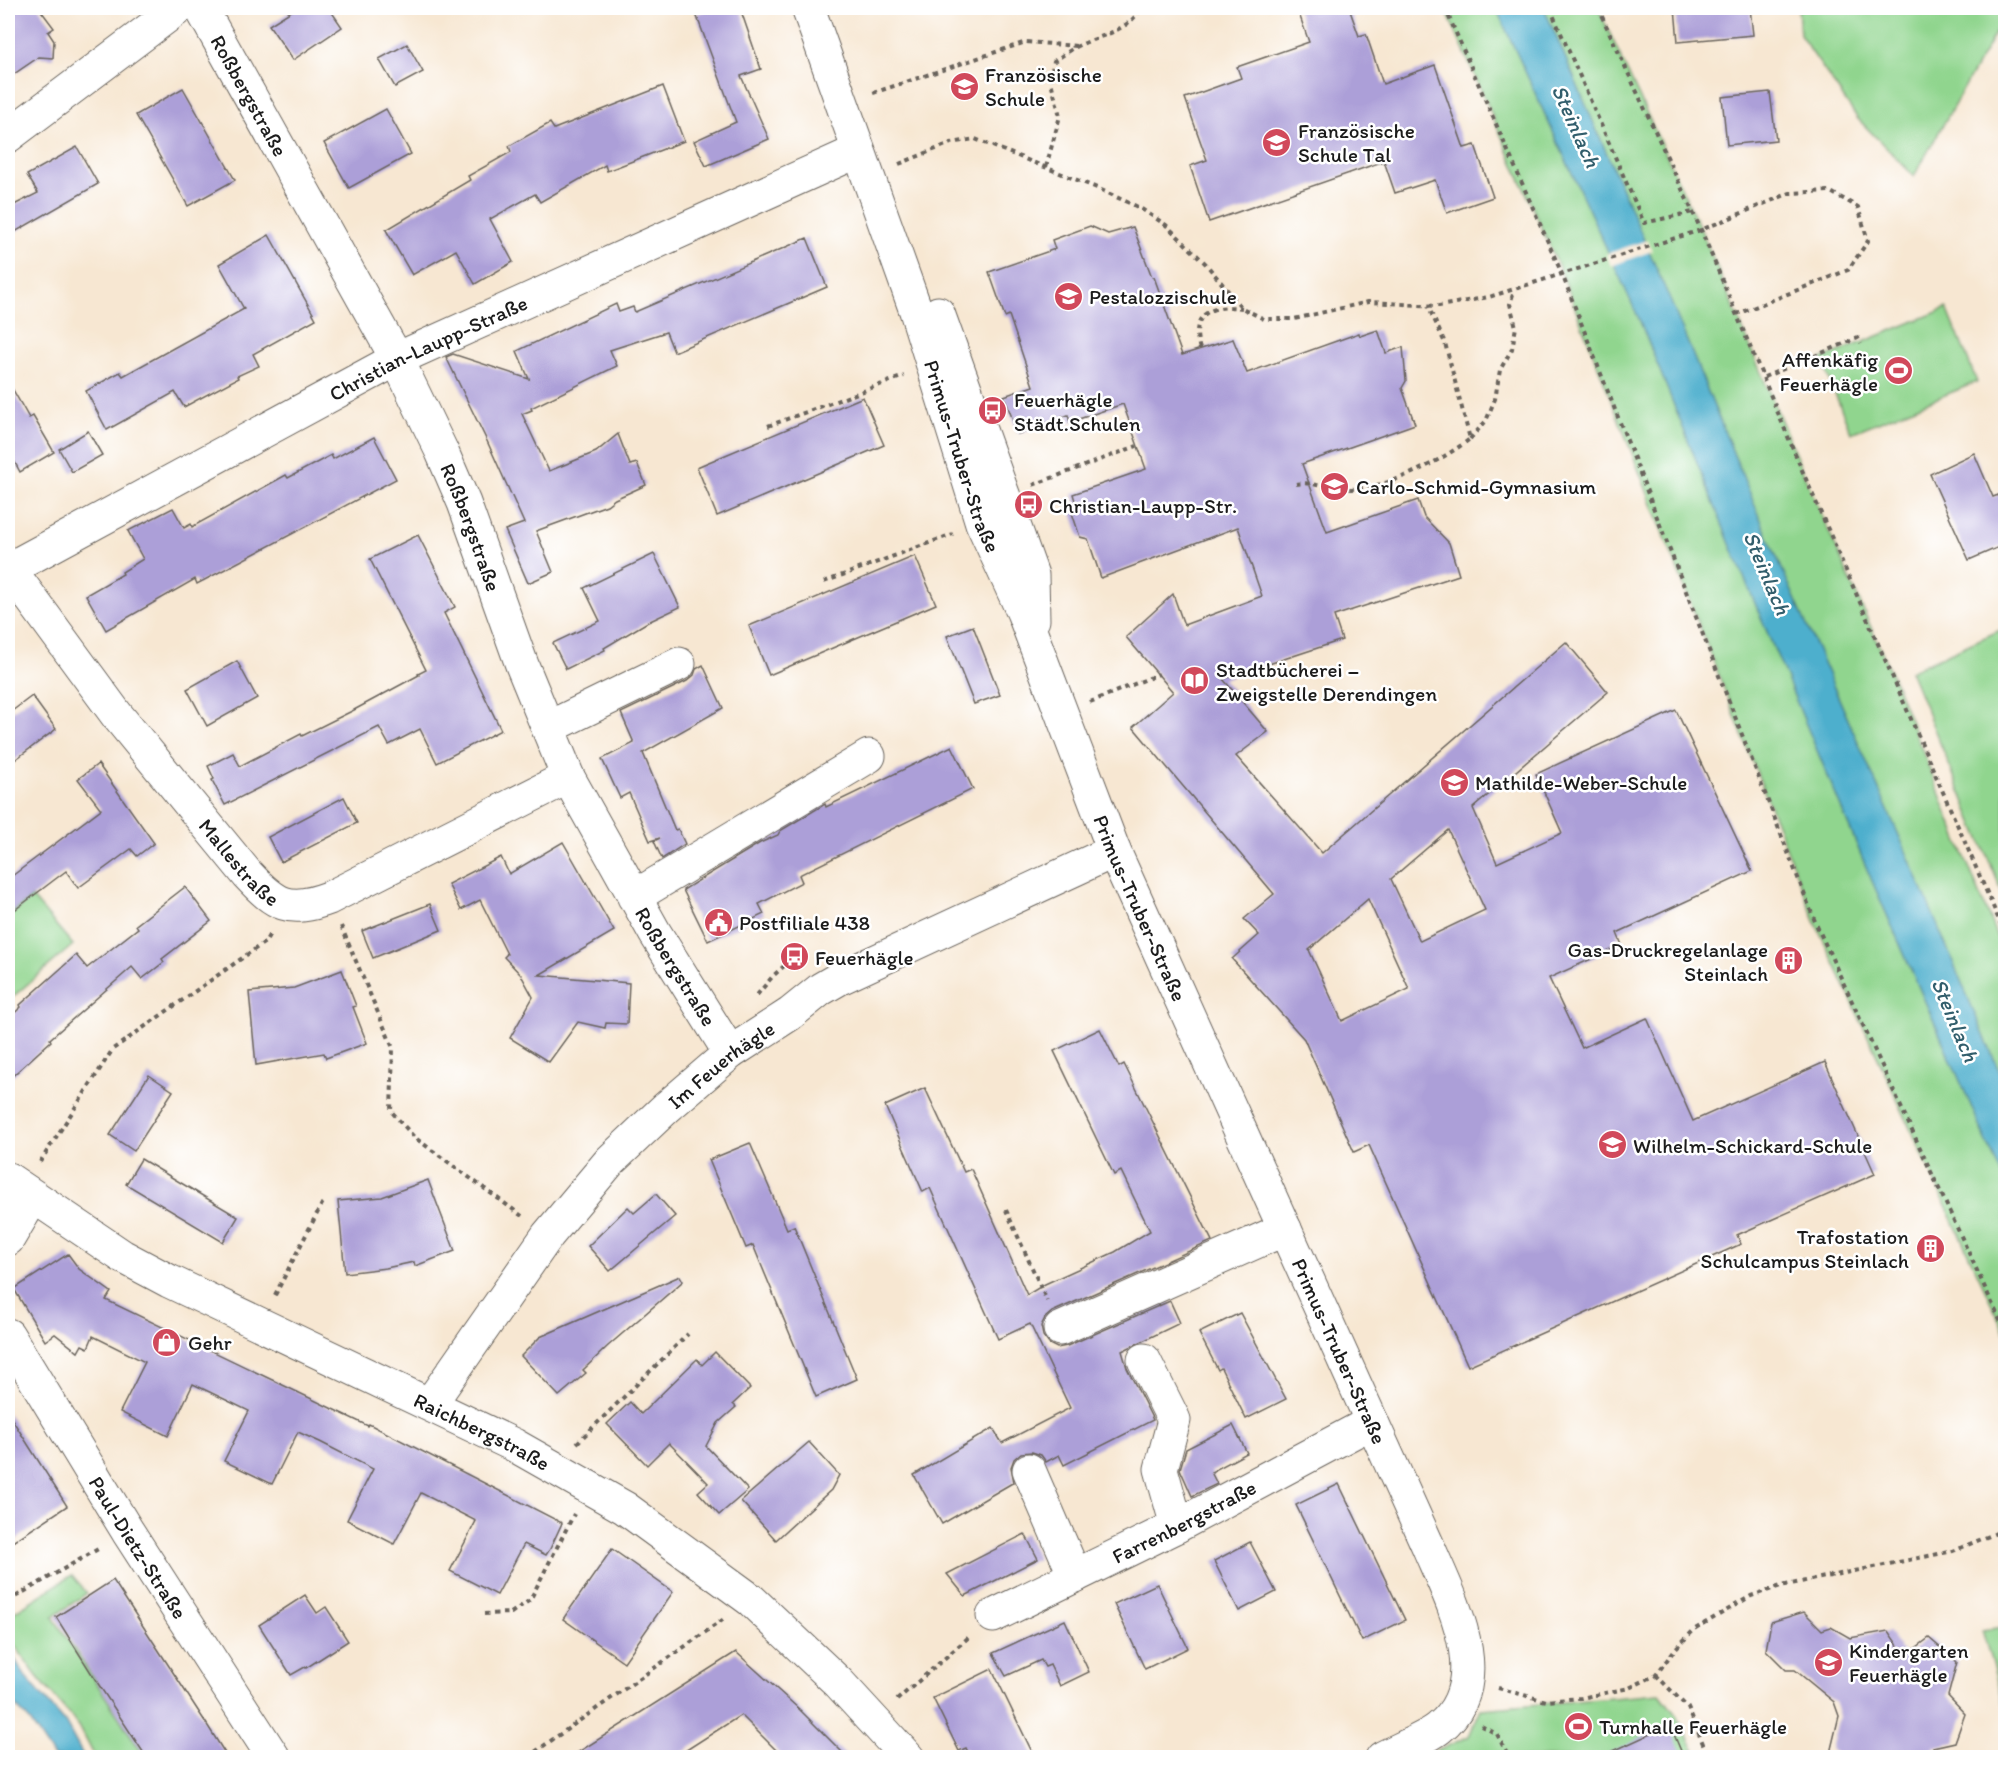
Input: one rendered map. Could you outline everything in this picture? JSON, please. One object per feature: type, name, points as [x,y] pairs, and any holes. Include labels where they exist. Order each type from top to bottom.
[{"type":"street","points":[[8,136],[178,8]]},
{"type":"street","name":"Roßbergstraße","points":[[201,8],[397,359],[464,503],[522,665],[568,777],[655,933],[722,1040]]},
{"type":"street","name":"Primus-Truber-Straße","points":[[808,8],[899,264],[982,523],[1023,612],[1114,851],[1456,1613],[1468,1664],[1462,1695],[1454,1712],[1439,1728],[1382,1758]]},
{"type":"street","name":"Christian-Laupp-Straße","points":[[8,568],[397,359],[863,164]]},
{"type":"street","points":[[899,264],[940,316],[976,416],[1032,574],[1034,642]]},
{"type":"street","name":"Mallestraße","points":[[8,568],[116,714],[248,875],[269,896],[280,903],[310,905],[329,898],[568,777]]},
{"type":"street","points":[[548,728],[679,664]]},
{"type":"street","points":[[634,897],[869,756]]},
{"type":"street","name":"Im Feuerhägle","points":[[430,1404],[548,1235],[610,1161],[666,1108],[722,1040],[790,1014],[821,989],[840,978],[1114,851]]},
{"type":"street","points":[[8,1239],[21,1189]]},
{"type":"street","name":"Raichbergstraße","points":[[21,1189],[122,1256],[169,1281],[514,1445],[625,1508],[751,1600],[875,1720],[908,1758]]},
{"type":"street","points":[[1060,1329],[1285,1230]]},
{"type":"street","name":"Paul-Dietz-Straße","points":[[8,1335],[128,1532],[274,1758]]},
{"type":"street","points":[[1144,1360],[1174,1420],[1161,1468],[1177,1526]]},
{"type":"street","name":"Farrenbergstraße","points":[[993,1616],[1177,1526],[1372,1422]]},
{"type":"street","points":[[1029,1470],[1075,1576]]},
{"type":"path","points":[[1046,167],[1060,116],[1050,78],[1054,61],[1077,46],[1117,31],[1141,8]]},
{"type":"path","points":[[1445,8],[1562,274],[1816,924],[2006,1333]]},
{"type":"path","points":[[1550,8],[1644,223],[1693,212]]},
{"type":"path","points":[[1598,8],[1701,230],[1802,470],[2006,936]]},
{"type":"path","points":[[842,104],[1026,42],[1077,46]]},
{"type":"path","points":[[863,164],[975,139],[1140,208],[1166,225],[1206,264],[1242,308]]},
{"type":"path","points":[[1200,349],[1196,333],[1197,324],[1204,315],[1216,308],[1228,306],[1242,308],[1264,319],[1294,320],[1368,302],[1428,306],[1463,302],[1515,290],[1663,243],[1701,230],[1790,193],[1829,191],[1858,207],[1868,241],[1848,270],[1737,314]]},
{"type":"path","points":[[1296,484],[1307,483],[1328,489],[1343,490],[1393,481],[1408,476],[1470,439],[1485,421],[1495,399],[1500,370],[1512,349],[1516,327],[1510,304],[1515,290]]},
{"type":"path","points":[[1428,306],[1445,343],[1470,439]]},
{"type":"path","points":[[1764,377],[1858,338],[1861,344]]},
{"type":"path","points":[[768,426],[933,365]]},
{"type":"path","points":[[1023,489],[1137,446]]},
{"type":"path","points":[[824,582],[982,523]]},
{"type":"path","points":[[1061,713],[1159,675]]},
{"type":"path","points":[[329,898],[393,1048],[391,1112],[414,1137],[548,1235]]},
{"type":"path","points":[[21,1189],[113,1049],[265,942],[273,930],[280,903]]},
{"type":"path","points":[[722,1040],[773,976],[794,957]]},
{"type":"path","points":[[259,1325],[324,1200]]},
{"type":"path","points":[[1006,1210],[1060,1329]]},
{"type":"path","points":[[552,1466],[688,1334]]},
{"type":"path","points":[[484,1614],[511,1613],[530,1600],[588,1486]]},
{"type":"path","points":[[1466,1679],[1546,1701],[1581,1698],[1629,1688],[1656,1675],[1675,1649],[1695,1629],[1751,1596],[1781,1586],[1953,1551],[2006,1529]]},
{"type":"path","points":[[8,1601],[128,1532]]},
{"type":"path","points":[[535,1758],[532,1754],[751,1600]]},
{"type":"path","points":[[875,1720],[993,1616]]},
{"type":"path","points":[[1656,1675],[1688,1708],[1710,1758]]},
{"type":"path","points":[[1454,1712],[1497,1734],[1509,1758]]},
{"type":"green space","points":[[1445,8],[1598,8],[1701,230],[1894,680],[2005,957],[2005,1333],[1816,924],[1562,274]]},
{"type":"green space","points":[[1798,8],[2005,8],[2006,14],[1914,176],[1858,119],[1800,35]]},
{"type":"green space","name":"Affenkäfig Feuerhägle","points":[[1947,308],[1977,382],[1851,433],[1821,359]]},
{"type":"green space","points":[[2005,628],[2005,899],[1910,671]]},
{"type":"green space","points":[[32,897],[73,945],[8,1001],[8,916]]},
{"type":"green space","points":[[72,1575],[87,1593],[53,1617],[145,1757],[95,1757],[79,1726],[36,1675],[8,1636],[8,1616]]},
{"type":"green space","points":[[2006,1627],[2005,1708],[1982,1630]]},
{"type":"green space","name":"Turnhalle Feuerhägle","points":[[1660,1694],[1677,1716],[1698,1757],[1422,1758],[1469,1736],[1481,1709]]},
{"type":"water","name":"Steinlach","points":[[1496,8],[1544,8],[1671,302],[1768,537],[1912,865],[2005,1085],[2005,1183],[1872,881],[1730,544],[1639,319]]},
{"type":"water","points":[[8,1648],[25,1676],[65,1722],[84,1757],[54,1757],[30,1721],[8,1698]]},
{"type":"pier","points":[[1647,240],[1652,251],[1611,266],[1606,254]]},
{"type":"building","points":[[8,8],[39,8],[54,28],[48,32],[54,41],[53,58],[39,57],[8,78]]},
{"type":"building","points":[[296,8],[329,8],[342,27],[293,60],[269,25]]},
{"type":"building","points":[[712,8],[740,8],[761,69],[741,76],[769,139],[706,166],[694,141],[736,122],[696,14]]},
{"type":"building","points":[[1297,8],[1349,8],[1359,36],[1366,34],[1383,84],[1435,65],[1464,148],[1475,145],[1493,197],[1447,213],[1435,180],[1395,193],[1384,161],[1209,222],[1190,166],[1207,160],[1185,98],[1241,78],[1237,67],[1309,42]]},
{"type":"building","points":[[1675,8],[1750,8],[1753,35],[1678,42]]},
{"type":"building","points":[[407,44],[423,72],[395,87],[379,59]]},
{"type":"building","points":[[663,86],[684,141],[607,171],[605,165],[540,202],[535,194],[490,219],[513,262],[475,284],[456,250],[412,275],[386,230],[470,180],[468,176],[511,152],[509,146],[550,123],[554,129]]},
{"type":"building","points":[[183,88],[235,180],[188,206],[136,115]]},
{"type":"building","points":[[1770,92],[1776,140],[1727,145],[1722,97]]},
{"type":"building","points":[[386,109],[411,154],[349,188],[324,143]]},
{"type":"building","points":[[77,147],[98,184],[8,236],[8,208],[38,193],[27,175]]},
{"type":"building","points":[[1090,226],[1108,234],[1133,227],[1182,355],[1233,339],[1247,373],[1359,333],[1360,336],[1378,330],[1386,353],[1403,347],[1406,381],[1402,388],[1415,424],[1302,464],[1327,532],[1418,500],[1424,517],[1449,543],[1459,575],[1334,616],[1342,640],[1223,679],[1268,732],[1236,756],[1322,853],[1566,642],[1608,692],[1473,808],[1497,863],[1562,833],[1536,774],[1676,710],[1752,871],[1617,933],[1622,945],[1549,978],[1582,1048],[1647,1018],[1693,1121],[1825,1062],[1875,1174],[1737,1235],[1741,1244],[1468,1366],[1369,1145],[1354,1152],[1304,1039],[1232,959],[1259,935],[1244,919],[1274,894],[1133,727],[1173,692],[1126,637],[1173,594],[1184,625],[1262,596],[1238,527],[1101,578],[1088,539],[1080,537],[1070,507],[1076,504],[1073,494],[1146,469],[1123,404],[1070,422],[1068,415],[1018,434],[1004,396],[1033,386],[1009,315],[1005,317],[989,272],[1055,249],[1052,240]],"holes":[[[1448,830],[1485,910],[1420,941],[1391,879]],[[1368,899],[1409,989],[1342,1021],[1309,950]]]},
{"type":"building","points":[[269,235],[316,319],[253,354],[259,366],[184,407],[175,392],[107,430],[86,391],[120,372],[123,376],[244,309],[219,264]]},
{"type":"building","points":[[807,238],[827,287],[674,352],[666,332],[610,350],[617,366],[522,414],[549,471],[596,452],[618,434],[630,465],[637,463],[646,485],[607,505],[536,531],[553,572],[528,583],[505,530],[524,523],[446,357],[453,354],[529,379],[517,351],[616,304],[619,312],[633,307],[635,312]]},
{"type":"building","points":[[8,381],[29,418],[33,416],[54,452],[20,472],[8,449]]},
{"type":"building","points":[[863,397],[884,445],[717,516],[697,467]]},
{"type":"building","points":[[88,431],[102,455],[72,472],[59,449]]},
{"type":"building","points":[[374,437],[396,479],[197,584],[195,579],[106,630],[86,595],[123,574],[122,572],[143,559],[128,531],[173,508],[184,528],[191,524],[192,527],[286,475],[288,478],[331,455],[333,459]]},
{"type":"building","points":[[1974,453],[1993,497],[2006,492],[2006,544],[1969,560],[1930,474]]},
{"type":"building","points":[[418,535],[455,607],[444,613],[501,730],[437,763],[420,729],[389,745],[379,727],[225,805],[212,780],[214,779],[208,766],[233,753],[240,766],[301,734],[302,736],[354,710],[426,670],[370,559]]},
{"type":"building","points":[[654,554],[680,607],[646,623],[604,648],[605,650],[566,669],[553,643],[600,621],[584,588]]},
{"type":"building","points":[[915,556],[936,604],[769,675],[749,626]]},
{"type":"building","points":[[973,626],[1000,695],[974,704],[947,636]]},
{"type":"building","points":[[237,661],[257,698],[207,726],[187,689]]},
{"type":"building","points":[[703,665],[723,708],[643,753],[675,830],[678,829],[685,844],[662,859],[654,841],[660,838],[650,841],[629,793],[620,798],[602,759],[634,743],[621,713],[687,681],[694,675],[696,669]]},
{"type":"building","points":[[32,696],[56,729],[8,765],[8,714]]},
{"type":"building","points":[[952,746],[973,789],[799,875],[802,882],[759,904],[764,914],[708,941],[683,890],[760,843],[778,835],[780,831],[825,804],[826,807]]},
{"type":"building","points":[[98,764],[154,843],[137,856],[131,849],[78,888],[66,871],[8,915],[8,879],[101,809],[78,779]]},
{"type":"building","points":[[344,797],[357,823],[281,862],[268,837]]},
{"type":"building","points":[[563,842],[614,931],[539,975],[629,983],[627,1024],[606,1023],[605,1028],[578,1022],[549,1062],[510,1038],[533,997],[521,975],[504,957],[507,954],[480,900],[461,910],[448,884],[501,857],[509,874]]},
{"type":"building","points":[[185,887],[211,921],[162,959],[164,962],[142,979],[132,967],[50,1039],[51,1041],[8,1080],[8,1019],[21,1007],[20,1005],[76,955],[87,968],[138,928],[136,925]]},
{"type":"building","points":[[430,904],[441,930],[373,958],[362,931]]},
{"type":"building","points":[[342,970],[367,1043],[326,1058],[324,1053],[256,1065],[249,992],[294,988]]},
{"type":"building","points":[[1100,1029],[1119,1067],[1124,1064],[1212,1241],[1052,1312],[1041,1326],[1043,1336],[1049,1344],[1057,1348],[1067,1346],[1170,1301],[1180,1323],[1122,1351],[1127,1368],[1153,1420],[1064,1465],[1059,1455],[1046,1462],[1041,1455],[1032,1452],[1021,1453],[1014,1459],[1011,1467],[1014,1482],[942,1524],[914,1475],[993,1428],[1002,1443],[1070,1408],[1030,1324],[998,1339],[930,1188],[923,1192],[885,1106],[925,1088],[964,1172],[971,1169],[1027,1295],[1045,1284],[1115,1252],[1150,1231],[1121,1171],[1114,1175],[1054,1051]]},
{"type":"building","points":[[149,1075],[173,1091],[134,1151],[110,1135]]},
{"type":"building","points":[[750,1143],[787,1229],[794,1226],[857,1379],[816,1397],[753,1245],[746,1248],[709,1160]]},
{"type":"building","points":[[141,1159],[238,1217],[223,1242],[126,1184]]},
{"type":"building","points":[[428,1180],[455,1251],[415,1266],[414,1262],[345,1273],[338,1201],[382,1197]]},
{"type":"building","points":[[656,1194],[675,1216],[610,1271],[588,1246],[628,1207],[634,1213]]},
{"type":"building","points":[[68,1254],[79,1269],[111,1292],[106,1300],[368,1426],[369,1424],[562,1523],[550,1549],[546,1555],[524,1544],[497,1595],[450,1571],[476,1521],[421,1493],[394,1544],[347,1520],[373,1469],[320,1442],[298,1432],[272,1484],[224,1461],[249,1411],[193,1384],[168,1436],[120,1412],[145,1362],[93,1336],[88,1348],[82,1345],[78,1352],[55,1334],[45,1341],[14,1289]]},
{"type":"building","points":[[680,1276],[683,1281],[608,1346],[583,1370],[586,1373],[559,1396],[521,1356],[540,1337]]},
{"type":"building","points":[[1240,1313],[1286,1399],[1246,1419],[1221,1368],[1218,1370],[1199,1333]]},
{"type":"building","points":[[715,1352],[750,1388],[733,1404],[736,1407],[718,1423],[706,1446],[748,1490],[719,1515],[698,1492],[708,1483],[669,1443],[647,1465],[607,1424],[630,1402],[641,1414],[697,1359],[702,1365]]},
{"type":"building","points":[[8,1413],[67,1506],[8,1545]]},
{"type":"building","points":[[1233,1425],[1247,1453],[1211,1472],[1217,1484],[1192,1496],[1180,1469],[1186,1449]]},
{"type":"building","points":[[809,1442],[839,1475],[831,1490],[776,1540],[741,1501]]},
{"type":"building","points":[[1339,1484],[1405,1620],[1362,1641],[1296,1505]]},
{"type":"building","points":[[1025,1534],[1038,1559],[965,1596],[947,1574]]},
{"type":"building","points":[[1250,1542],[1276,1592],[1239,1611],[1214,1561]]},
{"type":"building","points":[[612,1549],[673,1592],[624,1662],[563,1619]]},
{"type":"building","points":[[113,1580],[228,1758],[147,1758],[95,1679],[56,1617]]},
{"type":"building","points":[[1157,1584],[1188,1648],[1145,1669],[1114,1604]]},
{"type":"building","points":[[305,1595],[317,1613],[326,1607],[348,1641],[291,1675],[259,1625]]},
{"type":"building","points":[[1804,1612],[1822,1630],[1831,1627],[1850,1638],[1888,1631],[1905,1656],[1929,1638],[1957,1662],[1948,1696],[1965,1714],[1955,1742],[1933,1747],[1930,1758],[1842,1758],[1831,1749],[1839,1716],[1834,1702],[1795,1670],[1786,1670],[1766,1650],[1771,1622]]},
{"type":"building","points":[[1065,1620],[1089,1672],[1060,1686],[1050,1665],[1045,1667],[1041,1660],[1006,1676],[993,1653]]},
{"type":"building","points":[[736,1652],[799,1709],[848,1758],[784,1758],[741,1715],[674,1758],[569,1758]]},
{"type":"building","points":[[992,1669],[1035,1758],[971,1758],[966,1748],[959,1751],[933,1698]]},
{"type":"building","name":"Turnhalle Feuerhägle","points":[[1670,1725],[1684,1758],[1598,1758]]},
{"type":"place","name":"Französische Schule","points":[[964,86]]},
{"type":"place","name":"Französische Schule Tal","points":[[1277,142]]},
{"type":"place","name":"Pestalozzischule","points":[[1068,296]]},
{"type":"place","name":"Affenkäfig Feuerhägle","points":[[1899,371]]},
{"type":"place","name":"Feuerhägle Städt.Schulen","points":[[993,411]]},
{"type":"place","name":"Carlo-Schmid-Gymnasium","points":[[1335,486]]},
{"type":"place","name":"Christian-Laupp-Str.","points":[[1028,505]]},
{"type":"place","name":"Stadtbücherei – Zweigstelle Derendingen","points":[[1195,681]]},
{"type":"place","name":"Mathilde-Weber-Schule","points":[[1454,782]]},
{"type":"place","name":"Postfiliale 438","points":[[718,922]]},
{"type":"place","name":"Feuerhägle","points":[[794,957]]},
{"type":"place","name":"Gas-Druckregelanlage Steinlach","points":[[1789,961]]},
{"type":"place","name":"Wilhelm-Schickard-Schule","points":[[1612,1145]]},
{"type":"place","name":"Trafostation Schulcampus Steinlach","points":[[1930,1248]]},
{"type":"place","name":"Gehr","points":[[167,1342]]},
{"type":"place","name":"Kindergarten Feuerhägle","points":[[1828,1662]]},
{"type":"place","name":"Turnhalle Feuerhägle","points":[[1578,1726]]}]
